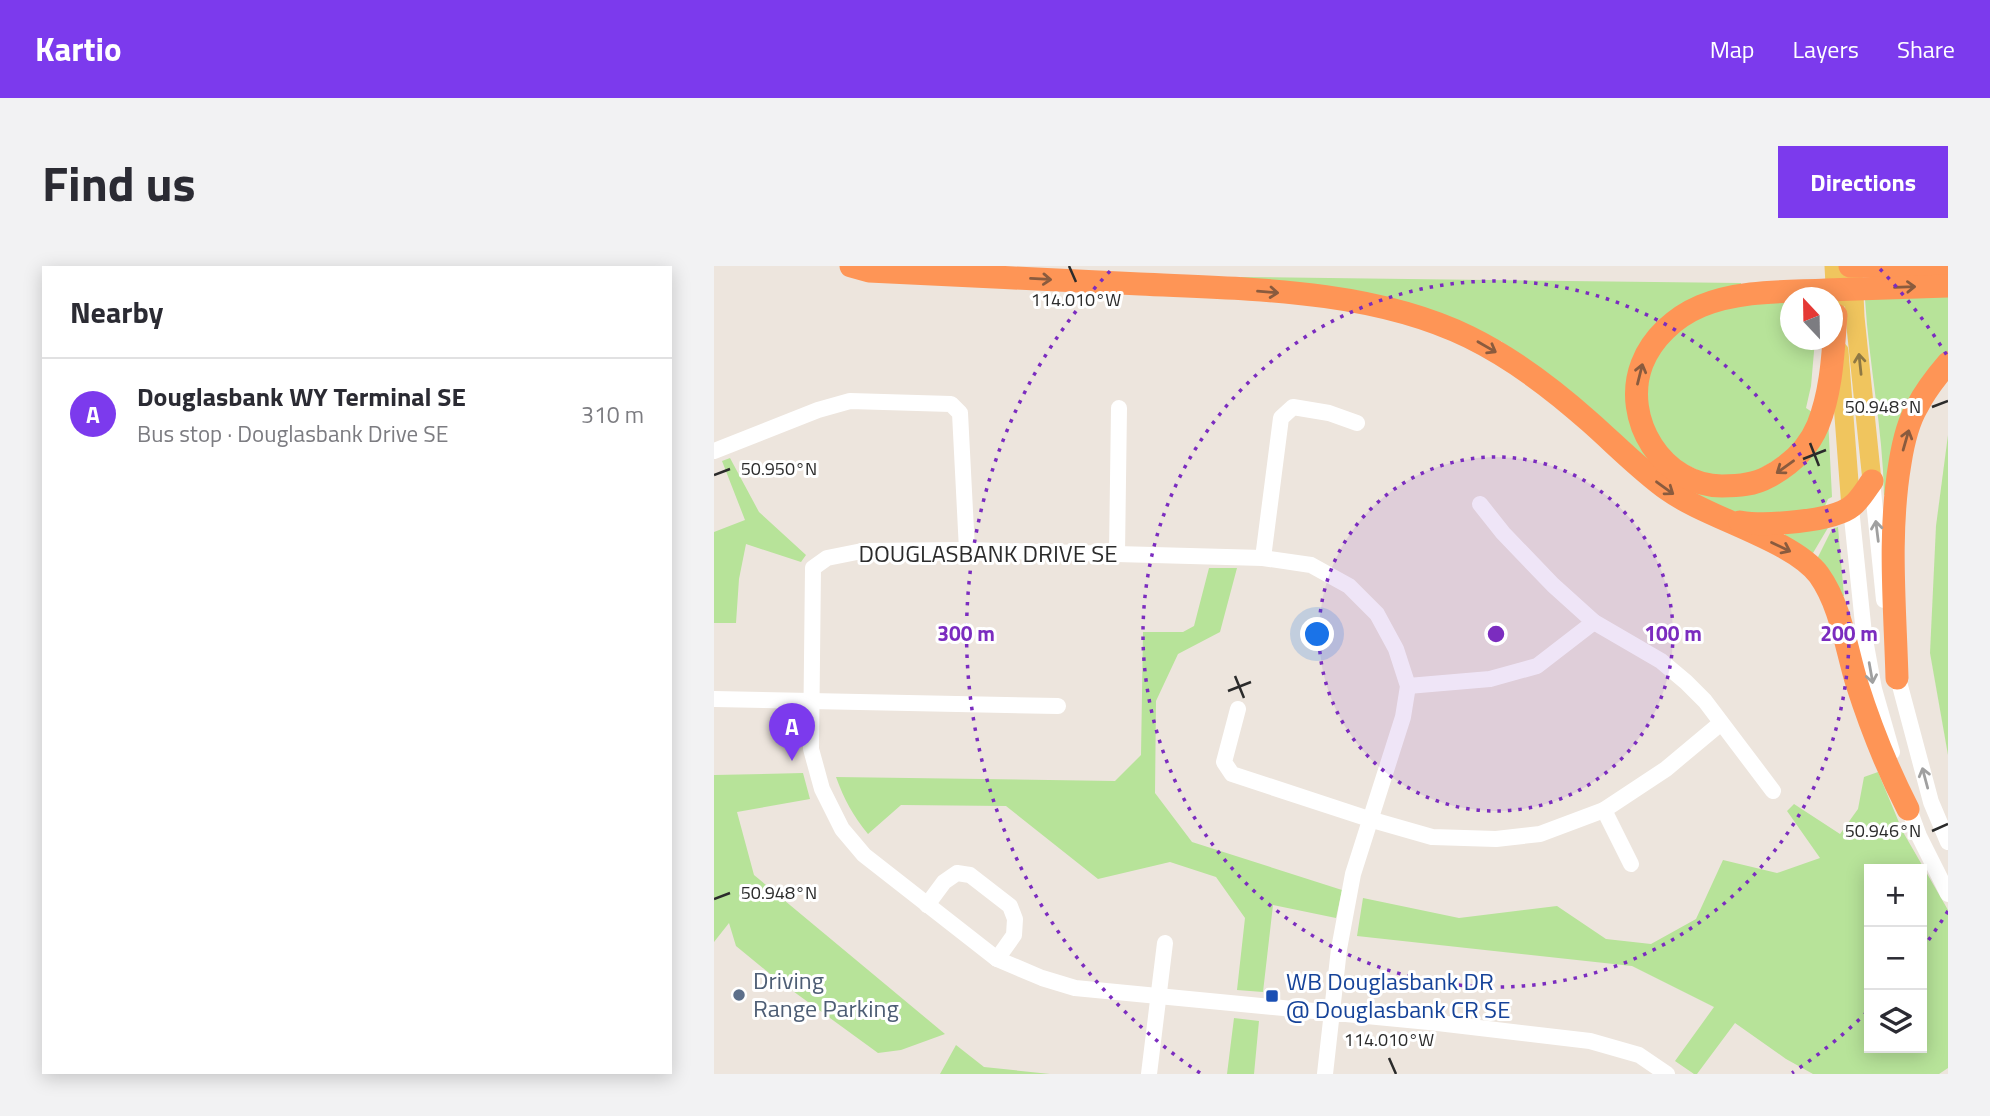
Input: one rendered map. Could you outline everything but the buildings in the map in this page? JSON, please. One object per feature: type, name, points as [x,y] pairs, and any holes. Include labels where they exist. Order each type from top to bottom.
[{"type":"highway","points":[[852,266],[869,271],[1194,286],[1311,296],[1367,304],[1424,319],[1469,337],[1533,374],[1651,478],[1686,502],[1802,558],[1817,572],[1833,600],[1856,681],[1880,751],[1908,809]]},
{"type":"highway","points":[[1851,266],[1948,267]]},
{"type":"highway","points":[[1846,316],[1818,426],[1802,452],[1785,468],[1763,480],[1740,486],[1716,486],[1693,481],[1674,471],[1660,458],[1642,425],[1637,407],[1637,387],[1642,364],[1657,337],[1675,321],[1699,307],[1731,296],[1948,286]]},
{"type":"highway","points":[[1897,678],[1892,525],[1897,481],[1904,443],[1916,408],[1948,363]]},
{"type":"highway","points":[[1719,518],[1744,523],[1793,523],[1827,516],[1851,508],[1872,481]]},
{"type":"main road","points":[[1833,266],[1846,316],[1872,481]]},
{"type":"main road","points":[[1851,266],[1846,316],[1851,508]]},
{"type":"street","points":[[714,451],[818,410],[850,401],[951,404],[960,414],[967,550]]},
{"type":"street","points":[[1263,558],[1281,418],[1293,407],[1329,413],[1357,423]]},
{"type":"street","points":[[1117,553],[1119,408]]},
{"type":"street","points":[[1872,481],[1885,607],[1897,678],[1931,802],[1948,842]]},
{"type":"street","points":[[1480,504],[1503,533],[1553,585],[1594,622],[1661,661],[1686,682],[1773,791]]},
{"type":"street","points":[[1851,508],[1864,634],[1874,689],[1908,809],[1948,894]]},
{"type":"street","name":"DOUGLASBANK DRIVE SE","points":[[1332,1014],[1353,874],[1402,717],[1408,686],[1396,649],[1377,614],[1349,586],[1311,565],[1263,558],[1117,553],[862,551],[827,558],[813,568],[810,735],[816,767],[830,807],[842,829],[864,855],[997,959],[1042,978],[1075,988],[1590,1041],[1639,1055],[1667,1074]]},
{"type":"street","points":[[1408,686],[1490,679],[1537,666],[1594,622]]},
{"type":"street","points":[[714,699],[1058,706]]},
{"type":"street","points":[[1238,709],[1224,762],[1232,774],[1432,837],[1496,839],[1540,834],[1604,810],[1666,769],[1721,723]]},
{"type":"street","points":[[1604,810],[1631,864]]},
{"type":"street","points":[[927,905],[944,882],[957,873],[970,874],[1010,906],[1015,919],[1014,935],[997,959]]},
{"type":"street","points":[[1149,1074],[1165,943]]},
{"type":"street","points":[[1325,1074],[1332,1014]]},
{"type":"green space","points":[[1241,277],[1741,283],[1741,288],[1651,334],[1638,441],[1735,495],[1828,418],[1832,497],[1825,506],[1790,514],[1731,512],[1692,496],[1501,341],[1241,282]]},
{"type":"green space","points":[[1948,296],[1948,352],[1889,495],[1884,495],[1865,299]]},
{"type":"green space","points":[[1780,301],[1780,350],[1814,350],[1806,408],[1812,412],[1807,426],[1791,450],[1750,475],[1707,475],[1674,458],[1655,434],[1645,402],[1653,356],[1682,324],[1726,305]]},
{"type":"green space","points":[[1948,435],[1948,755],[1930,653],[1936,526]]},
{"type":"green space","points":[[730,458],[759,512],[806,555],[801,562],[746,544],[739,579],[736,623],[714,623],[714,532],[745,520],[722,461]]},
{"type":"green space","points":[[1829,526],[1813,553],[1783,539],[1785,534]]},
{"type":"green space","points":[[1838,527],[1844,596],[1839,596],[1816,561],[1832,529]]},
{"type":"green space","points":[[1209,568],[1237,568],[1220,632],[1178,654],[1156,701],[1155,793],[1192,842],[1342,890],[1336,918],[1273,905],[1263,992],[1237,990],[1245,918],[1216,877],[1170,862],[1098,879],[1006,806],[901,805],[868,834],[849,807],[836,777],[1115,781],[1141,755],[1143,632],[1183,632],[1194,626]]},
{"type":"green space","points":[[1878,772],[1903,832],[1921,864],[1864,864],[1864,1053],[1927,1053],[1927,874],[1948,910],[1948,1068],[1939,1074],[1813,1074],[1786,1059],[1735,1023],[1697,1074],[1694,1074],[1675,1061],[1714,1007],[1632,966],[1357,936],[1363,898],[1459,918],[1557,906],[1606,939],[1651,944],[1696,919],[1723,860],[1777,873],[1820,858],[1787,811],[1794,804],[1840,834],[1858,809],[1864,777]]},
{"type":"green space","points":[[803,773],[810,799],[737,812],[754,875],[945,1034],[901,1050],[878,1053],[736,946],[729,923],[714,942],[714,775]]},
{"type":"green space","points":[[1234,1018],[1259,1021],[1254,1074],[1227,1074]]},
{"type":"green space","points":[[956,1045],[984,1067],[1050,1074],[940,1074]]},
{"type":"place","name":"Douglasbank WY Terminal SE","points":[[792,761]]},
{"type":"place","name":"Driving Range Parking","points":[[739,995]]},
{"type":"place","name":"WB Douglasbank DR @ Douglasbank CR SE","points":[[1272,996]]}]
